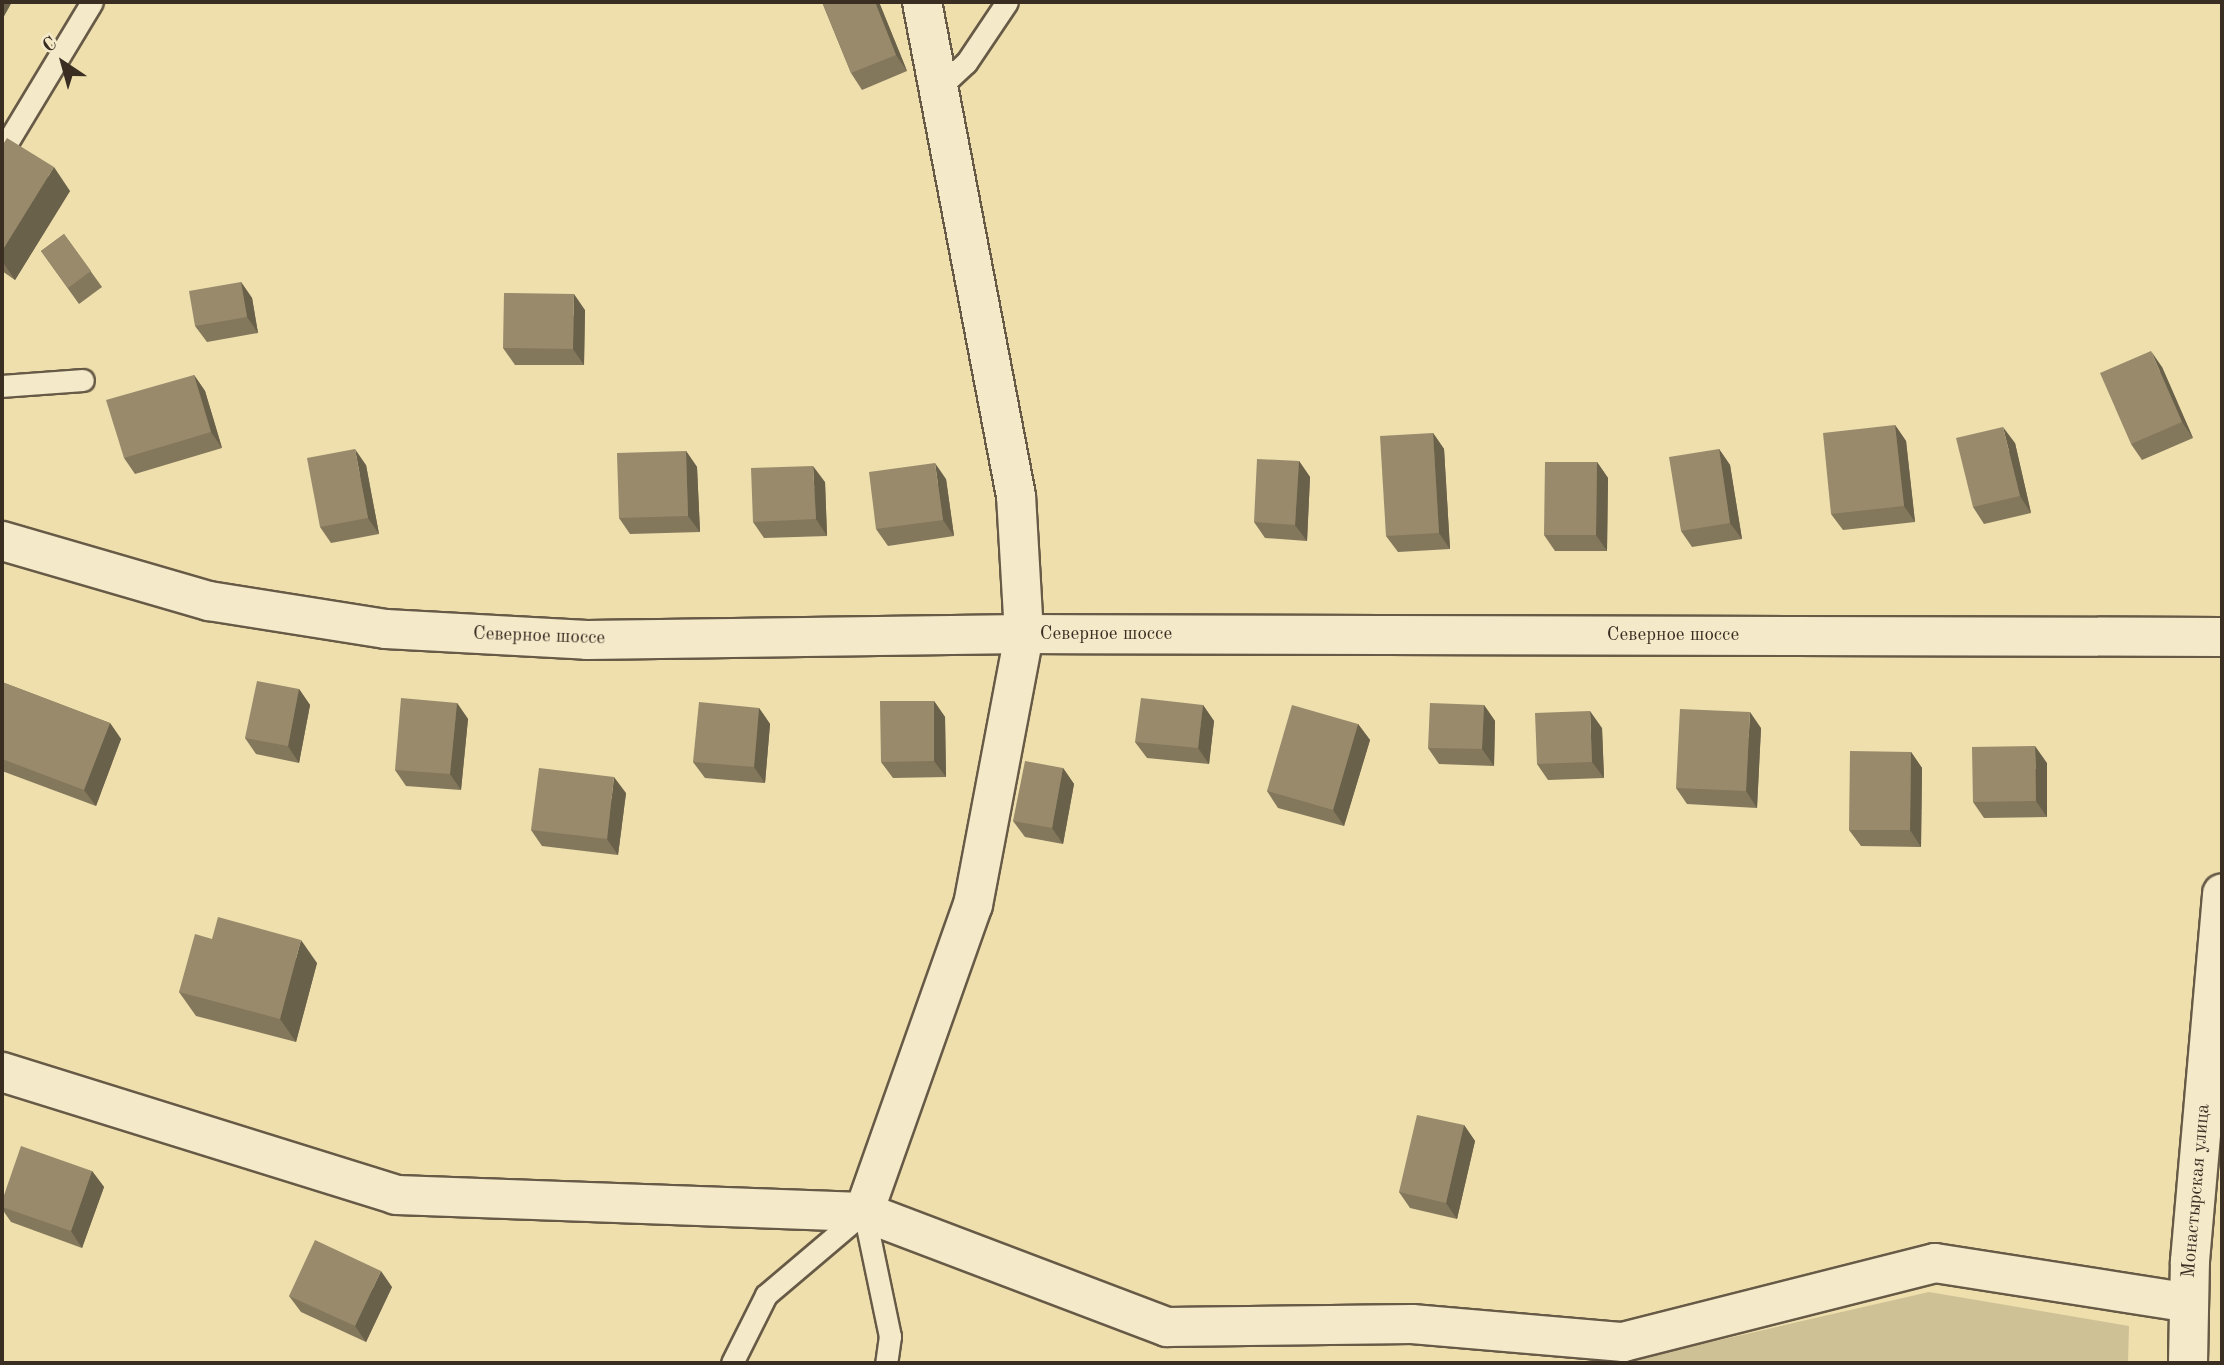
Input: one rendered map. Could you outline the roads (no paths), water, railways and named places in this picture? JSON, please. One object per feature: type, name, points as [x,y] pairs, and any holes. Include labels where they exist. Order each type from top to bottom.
[{"type":"street","points":[[864,1212],[973,905],[1024,634],[1016,496],[942,85],[922,2]]},
{"type":"street","name":"Северное шоссе","points":[[2,541],[209,601],[386,629],[587,640],[1024,634],[2222,637]]},
{"type":"street","name":"Монастырская улица","points":[[2188,1363],[2189,1303],[2222,893]]},
{"type":"street","points":[[2,1072],[396,1195],[864,1212],[1167,1326],[1412,1324],[1623,1342],[1935,1263],[2189,1303]]},
{"type":"lane","points":[[2,151],[92,2]]},
{"type":"lane","points":[[942,85],[966,63],[1007,2]]},
{"type":"lane","points":[[2,386],[83,380]]},
{"type":"lane","points":[[732,1363],[766,1295],[864,1212],[890,1336],[886,1363]]}]
